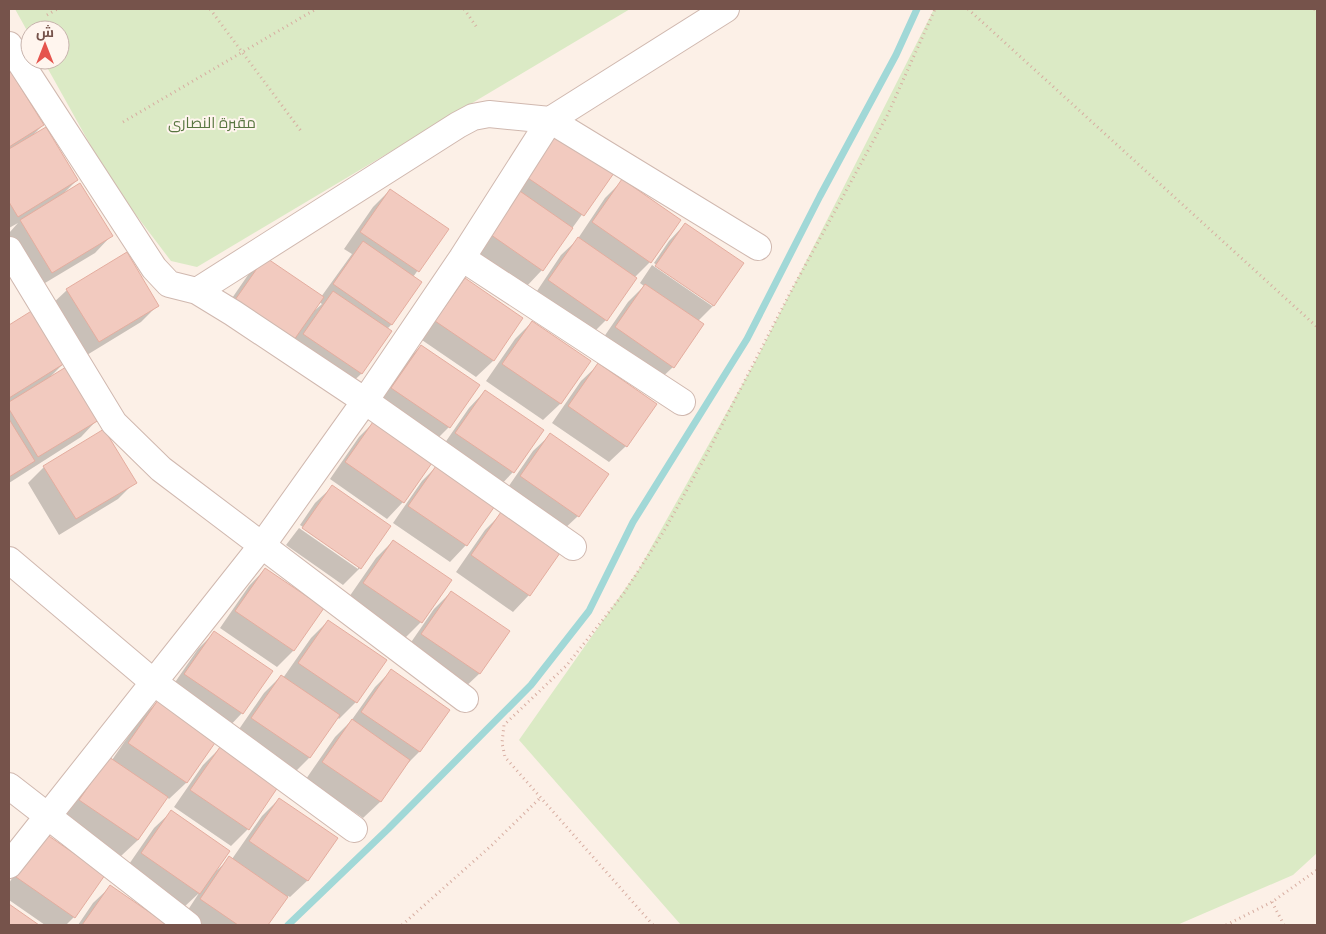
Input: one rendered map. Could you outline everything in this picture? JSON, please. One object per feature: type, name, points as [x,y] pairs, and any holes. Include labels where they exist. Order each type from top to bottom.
[{"type":"street","points":[[9,865],[152,681],[263,544],[365,401],[462,258],[550,120],[726,9]]},
{"type":"street","points":[[9,45],[154,268],[169,284],[198,291],[365,401],[573,547]]},
{"type":"street","points":[[198,291],[473,117],[489,114],[550,120],[758,247]]},
{"type":"street","points":[[9,250],[114,423],[161,469],[263,544],[465,699]]},
{"type":"street","points":[[462,258],[682,402]]},
{"type":"street","points":[[9,560],[152,681],[354,829]]},
{"type":"street","points":[[9,786],[188,925]]},
{"type":"path","points":[[47,15],[57,9]]},
{"type":"path","points":[[210,9],[300,131]]},
{"type":"path","points":[[123,122],[316,9]]},
{"type":"path","points":[[464,9],[478,29]]},
{"type":"path","points":[[653,925],[539,799],[505,757],[502,743],[504,725],[567,665],[624,593],[664,531],[887,116],[935,9]]},
{"type":"path","points":[[968,9],[1317,327]]},
{"type":"path","points":[[402,925],[492,845],[539,799]]},
{"type":"path","points":[[1226,925],[1272,902],[1317,870]]},
{"type":"path","points":[[1272,902],[1284,925]]},
{"type":"green space","name":"مقبرة النصارى","points":[[15,9],[630,9],[197,267],[171,261],[111,182],[49,70],[70,70],[70,20],[21,20]]},
{"type":"green space","points":[[934,9],[1317,9],[1317,853],[1293,875],[1177,925],[681,925],[519,740],[639,569],[756,360]]},
{"type":"building","points":[[11,72],[44,125],[9,147],[9,74]]},
{"type":"building","points":[[46,127],[78,180],[18,217],[9,202],[9,149]]},
{"type":"building","points":[[555,133],[614,173],[584,216],[525,176]]},
{"type":"building","points":[[622,179],[681,220],[651,263],[592,222]]},
{"type":"building","points":[[80,183],[113,236],[52,273],[20,220]]},
{"type":"building","points":[[514,187],[573,228],[543,271],[484,230]]},
{"type":"building","points":[[390,189],[449,229],[419,272],[360,232]]},
{"type":"building","points":[[685,223],[744,263],[714,306],[655,266]]},
{"type":"building","points":[[578,237],[637,278],[607,321],[548,280]]},
{"type":"building","points":[[363,241],[422,282],[392,325],[333,284]]},
{"type":"building","points":[[127,252],[159,306],[99,342],[66,289]]},
{"type":"building","points":[[265,257],[324,297],[294,340],[235,300]]},
{"type":"building","points":[[465,278],[523,318],[494,361],[435,321]]},
{"type":"building","points":[[645,284],[704,324],[674,368],[615,327]]},
{"type":"building","points":[[333,291],[392,331],[362,374],[303,334]]},
{"type":"building","points":[[33,310],[65,363],[9,398],[9,325]]},
{"type":"building","points":[[532,321],[591,361],[561,404],[502,364]]},
{"type":"building","points":[[421,345],[480,385],[450,428],[391,388]]},
{"type":"building","points":[[598,363],[657,404],[627,447],[568,406]]},
{"type":"building","points":[[66,367],[99,420],[38,457],[9,409],[9,402]]},
{"type":"building","points":[[485,390],[544,430],[514,473],[455,433]]},
{"type":"building","points":[[9,419],[35,461],[9,477]]},
{"type":"building","points":[[375,419],[434,460],[404,503],[345,462]]},
{"type":"building","points":[[104,429],[137,483],[76,519],[43,466]]},
{"type":"building","points":[[550,433],[609,474],[579,517],[520,476]]},
{"type":"building","points":[[438,463],[497,503],[467,546],[408,506]]},
{"type":"building","points":[[332,485],[391,526],[361,569],[302,528]]},
{"type":"building","points":[[501,512],[560,553],[530,596],[471,555]]},
{"type":"building","points":[[393,540],[452,580],[422,623],[363,583]]},
{"type":"building","points":[[265,568],[324,608],[294,651],[235,611]]},
{"type":"building","points":[[451,591],[510,631],[480,674],[421,634]]},
{"type":"building","points":[[328,620],[387,660],[357,703],[298,663]]},
{"type":"building","points":[[214,631],[273,671],[243,714],[184,674]]},
{"type":"building","points":[[391,669],[450,710],[420,752],[361,712]]},
{"type":"building","points":[[281,675],[340,715],[310,758],[251,718]]},
{"type":"building","points":[[158,700],[217,740],[187,783],[128,743]]},
{"type":"building","points":[[352,719],[410,760],[381,802],[322,762]]},
{"type":"building","points":[[220,747],[278,787],[249,830],[190,790]]},
{"type":"building","points":[[109,757],[168,797],[138,840],[79,800]]},
{"type":"building","points":[[279,798],[338,838],[308,881],[249,841]]},
{"type":"building","points":[[171,810],[230,851],[200,894],[141,853]]},
{"type":"building","points":[[46,834],[105,875],[75,918],[16,877]]},
{"type":"building","points":[[229,856],[288,897],[268,925],[238,925],[200,899]]},
{"type":"building","points":[[110,885],[168,925],[82,925]]},
{"type":"building","points":[[9,904],[39,925],[9,925]]},
{"type":"waterway","points":[[288,925],[388,829],[531,685],[589,611],[633,522],[747,339],[820,196],[896,55],[917,9]]}]
